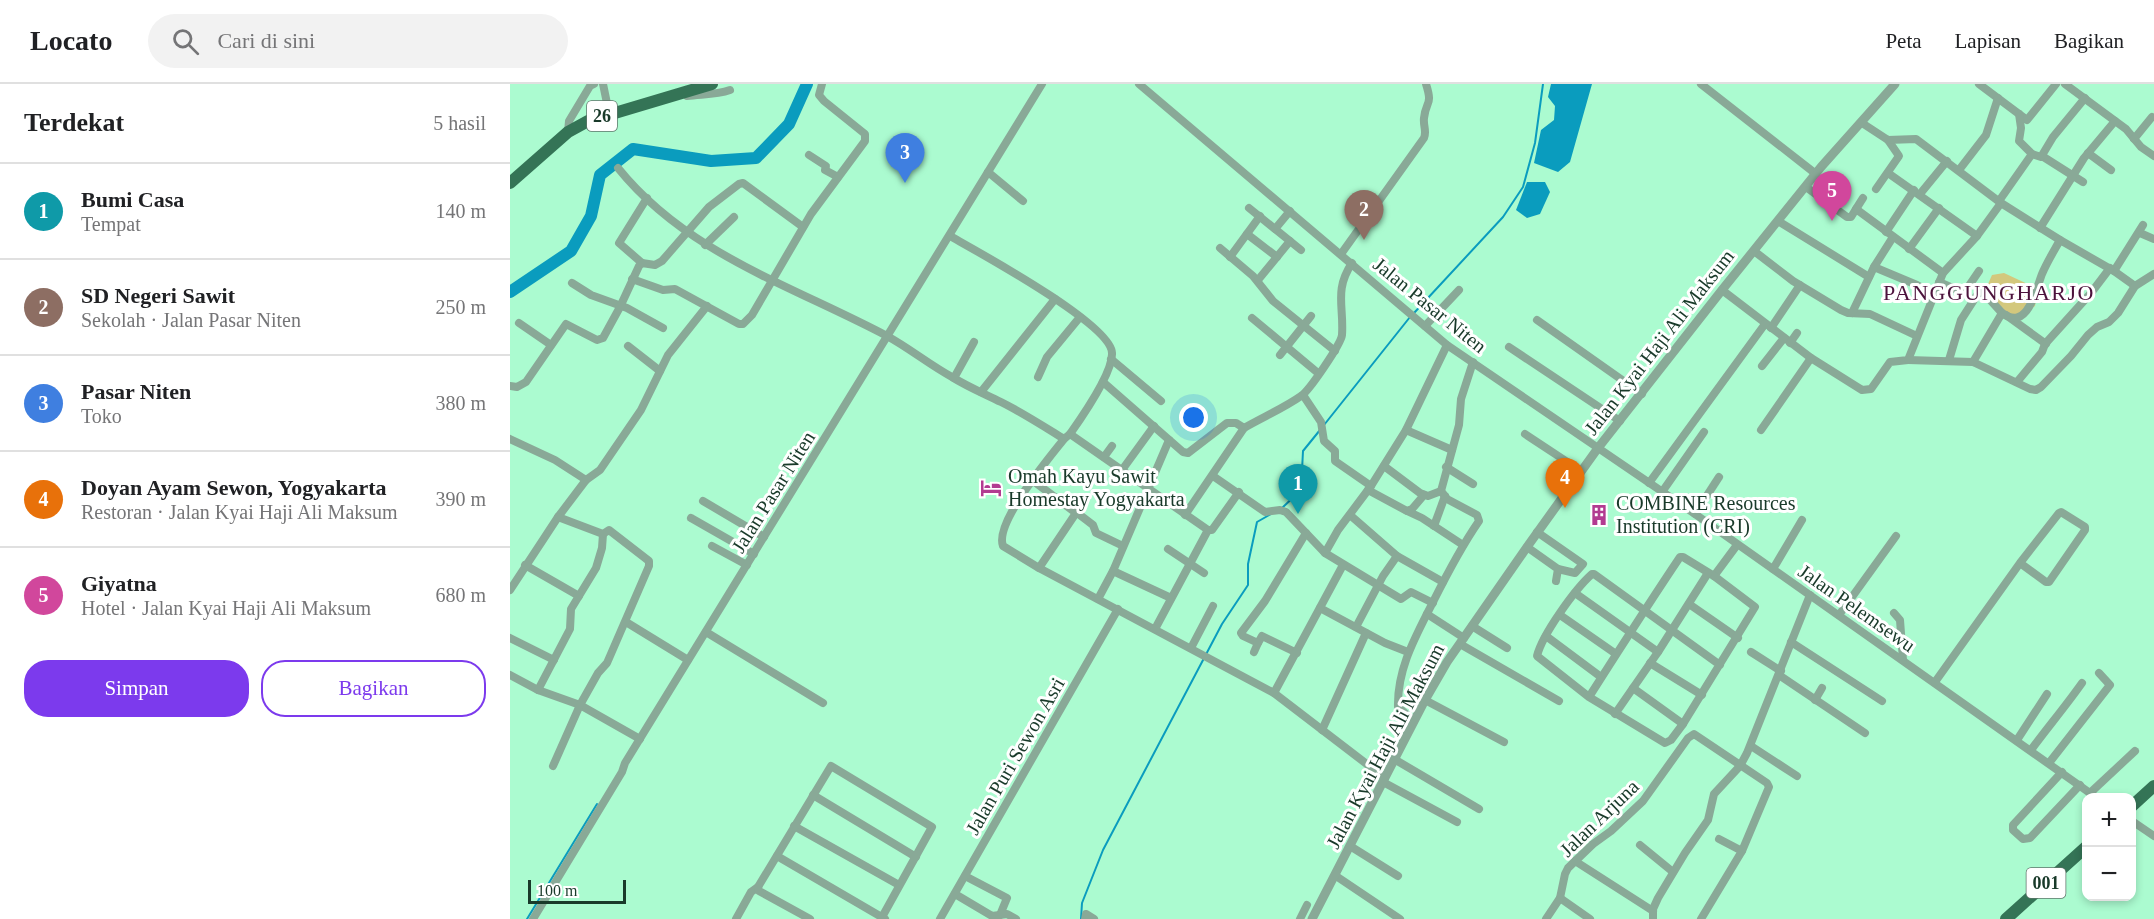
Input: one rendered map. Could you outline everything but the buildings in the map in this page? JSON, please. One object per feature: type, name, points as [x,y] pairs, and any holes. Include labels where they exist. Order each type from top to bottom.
[{"type":"main road","name":"26","points":[[510,183],[568,132],[608,111],[712,84]]},
{"type":"main road","points":[[2136,802],[2154,786]]},
{"type":"main road","name":"001","points":[[2006,919],[2082,851]]},
{"type":"street","points":[[568,132],[569,121],[590,86],[594,84]]},
{"type":"street","points":[[602,84],[608,111]]},
{"type":"street","points":[[632,279],[654,288],[675,289],[736,323],[743,324],[752,315],[804,227],[866,137],[824,101],[819,93],[822,84]]},
{"type":"street","name":"Jalan Pasar Niten","points":[[533,919],[688,660],[1042,84]]},
{"type":"street","name":"Jalan Pasar Niten","points":[[1139,84],[1447,345],[1598,448]]},
{"type":"street","points":[[1341,254],[1424,138],[1426,132],[1424,118],[1430,99],[1426,84]]},
{"type":"street","points":[[1701,84],[1816,174]]},
{"type":"street","name":"Jalan Kyai Haji Ali Maksum","points":[[1312,919],[1425,700],[1472,626],[1537,532],[1598,448],[1722,290],[1816,174],[1895,84]]},
{"type":"street","points":[[1979,84],[2028,120],[2056,84]]},
{"type":"street","points":[[2065,84],[2115,121],[2154,156]]},
{"type":"street","points":[[675,94],[679,97],[708,93],[716,95],[730,90]]},
{"type":"street","points":[[1959,170],[1986,135],[1998,98]]},
{"type":"street","points":[[2042,156],[2053,137],[2085,98]]},
{"type":"street","points":[[2019,114],[2021,128],[2019,141],[2032,154],[2040,158],[2042,156],[2084,182]]},
{"type":"street","points":[[2134,139],[2152,117]]},
{"type":"street","points":[[2040,228],[2072,175],[2115,121]]},
{"type":"street","points":[[1862,123],[1888,140],[1899,156],[1876,189]]},
{"type":"street","points":[[1888,140],[1915,138],[2000,202],[2135,286]]},
{"type":"street","points":[[2088,153],[2111,170]]},
{"type":"street","points":[[809,154],[826,166],[825,170],[838,177]]},
{"type":"street","points":[[1908,360],[1942,273],[1977,236],[2032,154]]},
{"type":"street","points":[[1852,313],[1889,234],[1917,192],[1947,161]]},
{"type":"street","points":[[618,168],[647,198],[686,232],[705,245],[888,337],[954,378],[1067,437],[1104,458],[1208,530]]},
{"type":"street","points":[[988,172],[1023,201]]},
{"type":"street","points":[[1888,173],[1977,236]]},
{"type":"street","points":[[647,198],[619,243],[642,263],[655,265],[662,261],[709,207],[732,188],[743,183],[804,227]]},
{"type":"street","points":[[1806,187],[1847,217],[1851,217],[1863,198]]},
{"type":"street","points":[[1249,208],[1301,250]]},
{"type":"street","points":[[1909,249],[1939,208]]},
{"type":"street","points":[[1856,209],[1942,273]]},
{"type":"street","points":[[1275,229],[1290,211]]},
{"type":"street","points":[[1230,257],[1260,216]]},
{"type":"street","points":[[705,245],[734,217]]},
{"type":"street","points":[[1778,222],[1869,277]]},
{"type":"street","points":[[2017,382],[2046,344],[2112,270],[2140,233],[2143,225]]},
{"type":"street","points":[[2140,233],[2154,239]]},
{"type":"street","points":[[1247,234],[1277,257]]},
{"type":"street","points":[[950,236],[1036,286],[1080,317],[1112,346],[1112,359],[1103,382],[1067,437],[1032,480],[1005,525],[1001,543],[1006,549],[1274,693],[1384,780],[1457,822]]},
{"type":"street","points":[[2004,314],[2014,316],[2027,311],[2034,301],[2042,273],[2060,240]]},
{"type":"street","points":[[1258,280],[1290,241]]},
{"type":"street","points":[[1220,248],[1258,280],[1273,301],[1335,351]]},
{"type":"street","points":[[1754,251],[1800,285],[1841,310],[1870,314],[1917,336]]},
{"type":"street","points":[[510,386],[517,387],[526,382],[566,324],[597,339],[603,338],[620,307],[635,271],[642,263]]},
{"type":"street","points":[[1185,515],[1214,476],[1244,428],[1303,395],[1335,351],[1342,337],[1341,286],[1352,263]]},
{"type":"street","points":[[1874,267],[1935,295]]},
{"type":"street","points":[[1939,282],[1961,294],[1979,271]]},
{"type":"street","points":[[1722,290],[1811,358],[1862,390],[1870,389],[1888,363],[1908,360],[1973,362],[2036,390],[2071,356],[2088,335],[2097,327],[2109,322],[2118,313],[2135,286],[2154,274]]},
{"type":"street","points":[[572,283],[591,295],[634,312],[663,328]]},
{"type":"street","points":[[1649,483],[1800,285]]},
{"type":"street","points":[[1425,326],[1459,290]]},
{"type":"street","points":[[1949,360],[1961,320],[1979,292],[1983,292],[2004,314],[2046,344]]},
{"type":"street","points":[[981,392],[1055,299]]},
{"type":"street","points":[[510,590],[558,517],[586,480],[600,470],[641,410],[678,341],[707,306]]},
{"type":"street","points":[[1973,362],[2004,314]]},
{"type":"street","points":[[1280,355],[1311,316]]},
{"type":"street","points":[[1038,377],[1047,357],[1080,317]]},
{"type":"street","points":[[1252,318],[1318,374]]},
{"type":"street","points":[[1537,320],[1642,394]]},
{"type":"street","points":[[519,323],[551,345]]},
{"type":"street","points":[[1762,366],[1797,333]]},
{"type":"street","points":[[954,378],[974,342]]},
{"type":"street","points":[[1325,553],[1338,530],[1370,488],[1406,430],[1447,345]]},
{"type":"street","points":[[628,346],[660,371]]},
{"type":"street","points":[[1509,347],[1620,422]]},
{"type":"street","points":[[1761,430],[1811,358]]},
{"type":"street","points":[[1112,359],[1161,400]]},
{"type":"street","points":[[1434,526],[1443,494],[1446,467],[1459,425],[1461,399],[1473,362]]},
{"type":"street","points":[[1103,382],[1183,452],[1188,453],[1227,423],[1236,423],[1244,428]]},
{"type":"street","points":[[1303,395],[1321,422],[1324,441],[1335,451],[1336,462],[1370,488],[1463,545]]},
{"type":"street","points":[[1122,470],[1154,426]]},
{"type":"street","points":[[1406,430],[1452,450]]},
{"type":"street","points":[[1662,492],[1704,432]]},
{"type":"street","points":[[1525,434],[1581,471]]},
{"type":"street","points":[[510,439],[555,460],[586,480]]},
{"type":"street","points":[[1098,599],[1113,571],[1169,441]]},
{"type":"street","points":[[1104,458],[1112,446]]},
{"type":"street","name":"Jalan Pelemsewu","points":[[1598,448],[2090,793]]},
{"type":"street","points":[[1384,466],[1424,495],[1443,494],[1479,517],[1432,603],[1408,652],[1400,677],[1397,705],[1400,711],[1414,721]]},
{"type":"street","points":[[1446,467],[1473,484]]},
{"type":"street","points":[[1214,476],[1265,512],[1280,510],[1286,512],[1325,553],[1401,599],[1411,592],[1432,603]]},
{"type":"street","points":[[1695,514],[1719,477]]},
{"type":"street","points":[[1032,480],[1093,525],[1096,533],[1123,546]]},
{"type":"street","points":[[1155,629],[1208,530],[1212,530],[1239,492]]},
{"type":"street","points":[[1407,512],[1424,495]]},
{"type":"street","points":[[703,501],[764,537]]},
{"type":"street","points":[[1039,568],[1076,516],[1076,512]]},
{"type":"street","points":[[1935,682],[2020,563],[2060,512],[2085,527],[2049,582],[2020,563]]},
{"type":"street","points":[[1350,515],[1396,556],[1443,582]]},
{"type":"street","points":[[558,517],[603,534]]},
{"type":"street","points":[[691,518],[754,554]]},
{"type":"street","points":[[1773,569],[1802,520]]},
{"type":"street","points":[[553,766],[579,705],[598,673],[607,663],[649,566],[649,561],[609,530],[603,534]]},
{"type":"street","points":[[1527,547],[1558,569],[1575,573],[1583,564],[1537,532]]},
{"type":"street","points":[[1258,643],[1243,636],[1242,632],[1265,601],[1306,533]]},
{"type":"street","points":[[538,690],[570,629],[571,609],[596,568],[602,548],[603,534]]},
{"type":"street","points":[[1839,615],[1896,536]]},
{"type":"street","points":[[1615,714],[1689,604],[1711,574],[1737,545]]},
{"type":"street","points":[[712,546],[747,565]]},
{"type":"street","points":[[1168,549],[1204,573]]},
{"type":"street","points":[[1356,627],[1396,556]]},
{"type":"street","points":[[1589,697],[1630,632],[1644,612],[1680,557],[1711,574],[1755,607],[1738,638],[1683,724],[1671,740],[1665,743],[1589,697],[1538,658],[1537,654],[1546,636],[1560,615],[1575,593],[1594,574],[1644,612],[1720,665]]},
{"type":"street","points":[[1274,693],[1344,565]]},
{"type":"street","points":[[525,566],[579,596]]},
{"type":"street","points":[[1556,581],[1558,569]]},
{"type":"street","points":[[1113,571],[1171,598]]},
{"type":"street","points":[[1575,593],[1658,652]]},
{"type":"street","points":[[1655,916],[1656,902],[1708,820],[1714,794],[1740,766],[1751,746],[1810,595]]},
{"type":"street","points":[[1689,604],[1738,638]]},
{"type":"street","points":[[1191,648],[1213,606]]},
{"type":"street","points":[[1320,608],[1408,652]]},
{"type":"street","name":"Jalan Puri Sewon Asri","points":[[940,919],[1118,609]]},
{"type":"street","points":[[1894,613],[1900,620],[1903,660]]},
{"type":"street","points":[[1427,614],[1462,641],[1559,701]]},
{"type":"street","points":[[1560,615],[1616,654]]},
{"type":"street","points":[[626,622],[688,660]]},
{"type":"street","points":[[1472,626],[1507,648]]},
{"type":"street","points":[[706,632],[824,704]]},
{"type":"street","points":[[1322,730],[1366,633]]},
{"type":"street","points":[[1254,652],[1262,636],[1297,653]]},
{"type":"street","points":[[1546,636],[1601,677]]},
{"type":"street","points":[[510,638],[554,660]]},
{"type":"street","points":[[1791,642],[1882,701]]},
{"type":"street","points":[[1751,652],[1815,700],[1865,733]]},
{"type":"street","points":[[1650,663],[1702,695]]},
{"type":"street","points":[[2049,763],[2110,685],[2099,673]]},
{"type":"street","points":[[510,675],[538,690],[579,705],[640,739]]},
{"type":"street","points":[[2031,750],[2082,683]]},
{"type":"street","points":[[1633,688],[1683,724]]},
{"type":"street","points":[[1815,700],[1822,688]]},
{"type":"street","points":[[2017,740],[2047,694]]},
{"type":"street","points":[[1425,700],[1504,742]]},
{"type":"street","name":"Jalan Arjuna","points":[[1546,919],[1560,898],[1565,874],[1575,861],[1643,801],[1690,735],[1698,736],[1740,766]]},
{"type":"street","points":[[1751,746],[1797,776]]},
{"type":"street","points":[[2095,793],[2134,751]]},
{"type":"street","points":[[1394,759],[1479,809]]},
{"type":"street","points":[[736,919],[831,766],[932,827],[883,918],[777,856]]},
{"type":"street","points":[[1701,919],[1742,851],[1769,788],[1767,783],[1740,766]]},
{"type":"street","points":[[2062,772],[2014,824],[2013,830],[2023,839],[2028,839],[2080,785]]},
{"type":"street","points":[[813,795],[916,857]]},
{"type":"street","points":[[2136,824],[2154,836]]},
{"type":"street","points":[[794,826],[899,885]]},
{"type":"street","points":[[1719,839],[1742,851]]},
{"type":"street","points":[[1640,845],[1673,872]]},
{"type":"street","points":[[1350,846],[1398,876]]},
{"type":"street","points":[[1575,861],[1655,916]]},
{"type":"street","points":[[965,876],[1007,898],[1000,915]]},
{"type":"street","points":[[1336,876],[1400,919]]},
{"type":"street","points":[[758,886],[759,891],[810,919]]},
{"type":"street","points":[[955,894],[992,916],[1007,914],[1016,919]]},
{"type":"street","points":[[1560,898],[1590,919]]},
{"type":"street","points":[[1300,919],[1307,905]]},
{"type":"street","points":[[1385,919],[1388,910]]},
{"type":"street","points":[[1085,919],[1086,914],[1094,919]]},
{"type":"shaded area","points":[[2004,273],[2038,289],[2035,306],[2022,317],[2006,313],[1985,291],[1992,275]]},
{"type":"water","points":[[1551,84],[1592,84],[1570,162],[1558,172],[1534,163],[1541,130],[1554,120],[1555,106],[1548,97]]},
{"type":"water","points":[[1527,182],[1545,182],[1550,192],[1540,214],[1527,218],[1516,210]]},
{"type":"waterway","points":[[510,292],[571,251],[591,216],[600,175],[633,149],[711,161],[756,158],[789,124],[807,84]]},
{"type":"waterway","points":[[1414,313],[1503,217],[1523,187],[1535,143],[1543,84]]},
{"type":"waterway","points":[[1324,425],[1410,317]]},
{"type":"waterway","points":[[1282,508],[1301,490],[1303,451],[1320,430]]},
{"type":"waterway","points":[[1081,919],[1082,903],[1103,850],[1222,624],[1248,585],[1248,564],[1257,522],[1271,514]]},
{"type":"waterway","points":[[527,919],[597,804]]},
{"type":"place","name":"Pasar Niten","points":[[905,183]]},
{"type":"place","name":"Giyatna","points":[[1832,221]]},
{"type":"place","name":"SD Negeri Sawit","points":[[1364,240]]},
{"type":"place","name":"Omah Kayu Sawit Homestay Yogyakarta","points":[[991,488]]},
{"type":"place","name":"Doyan Ayam Sewon, Yogyakarta","points":[[1565,508]]},
{"type":"place","name":"Bumi Casa","points":[[1298,514]]},
{"type":"place","name":"COMBINE Resources Institution (CRI)","points":[[1599,515]]},
{"type":"district","name":"PANGGUNGHARJO","points":[[1989,292]]}]
